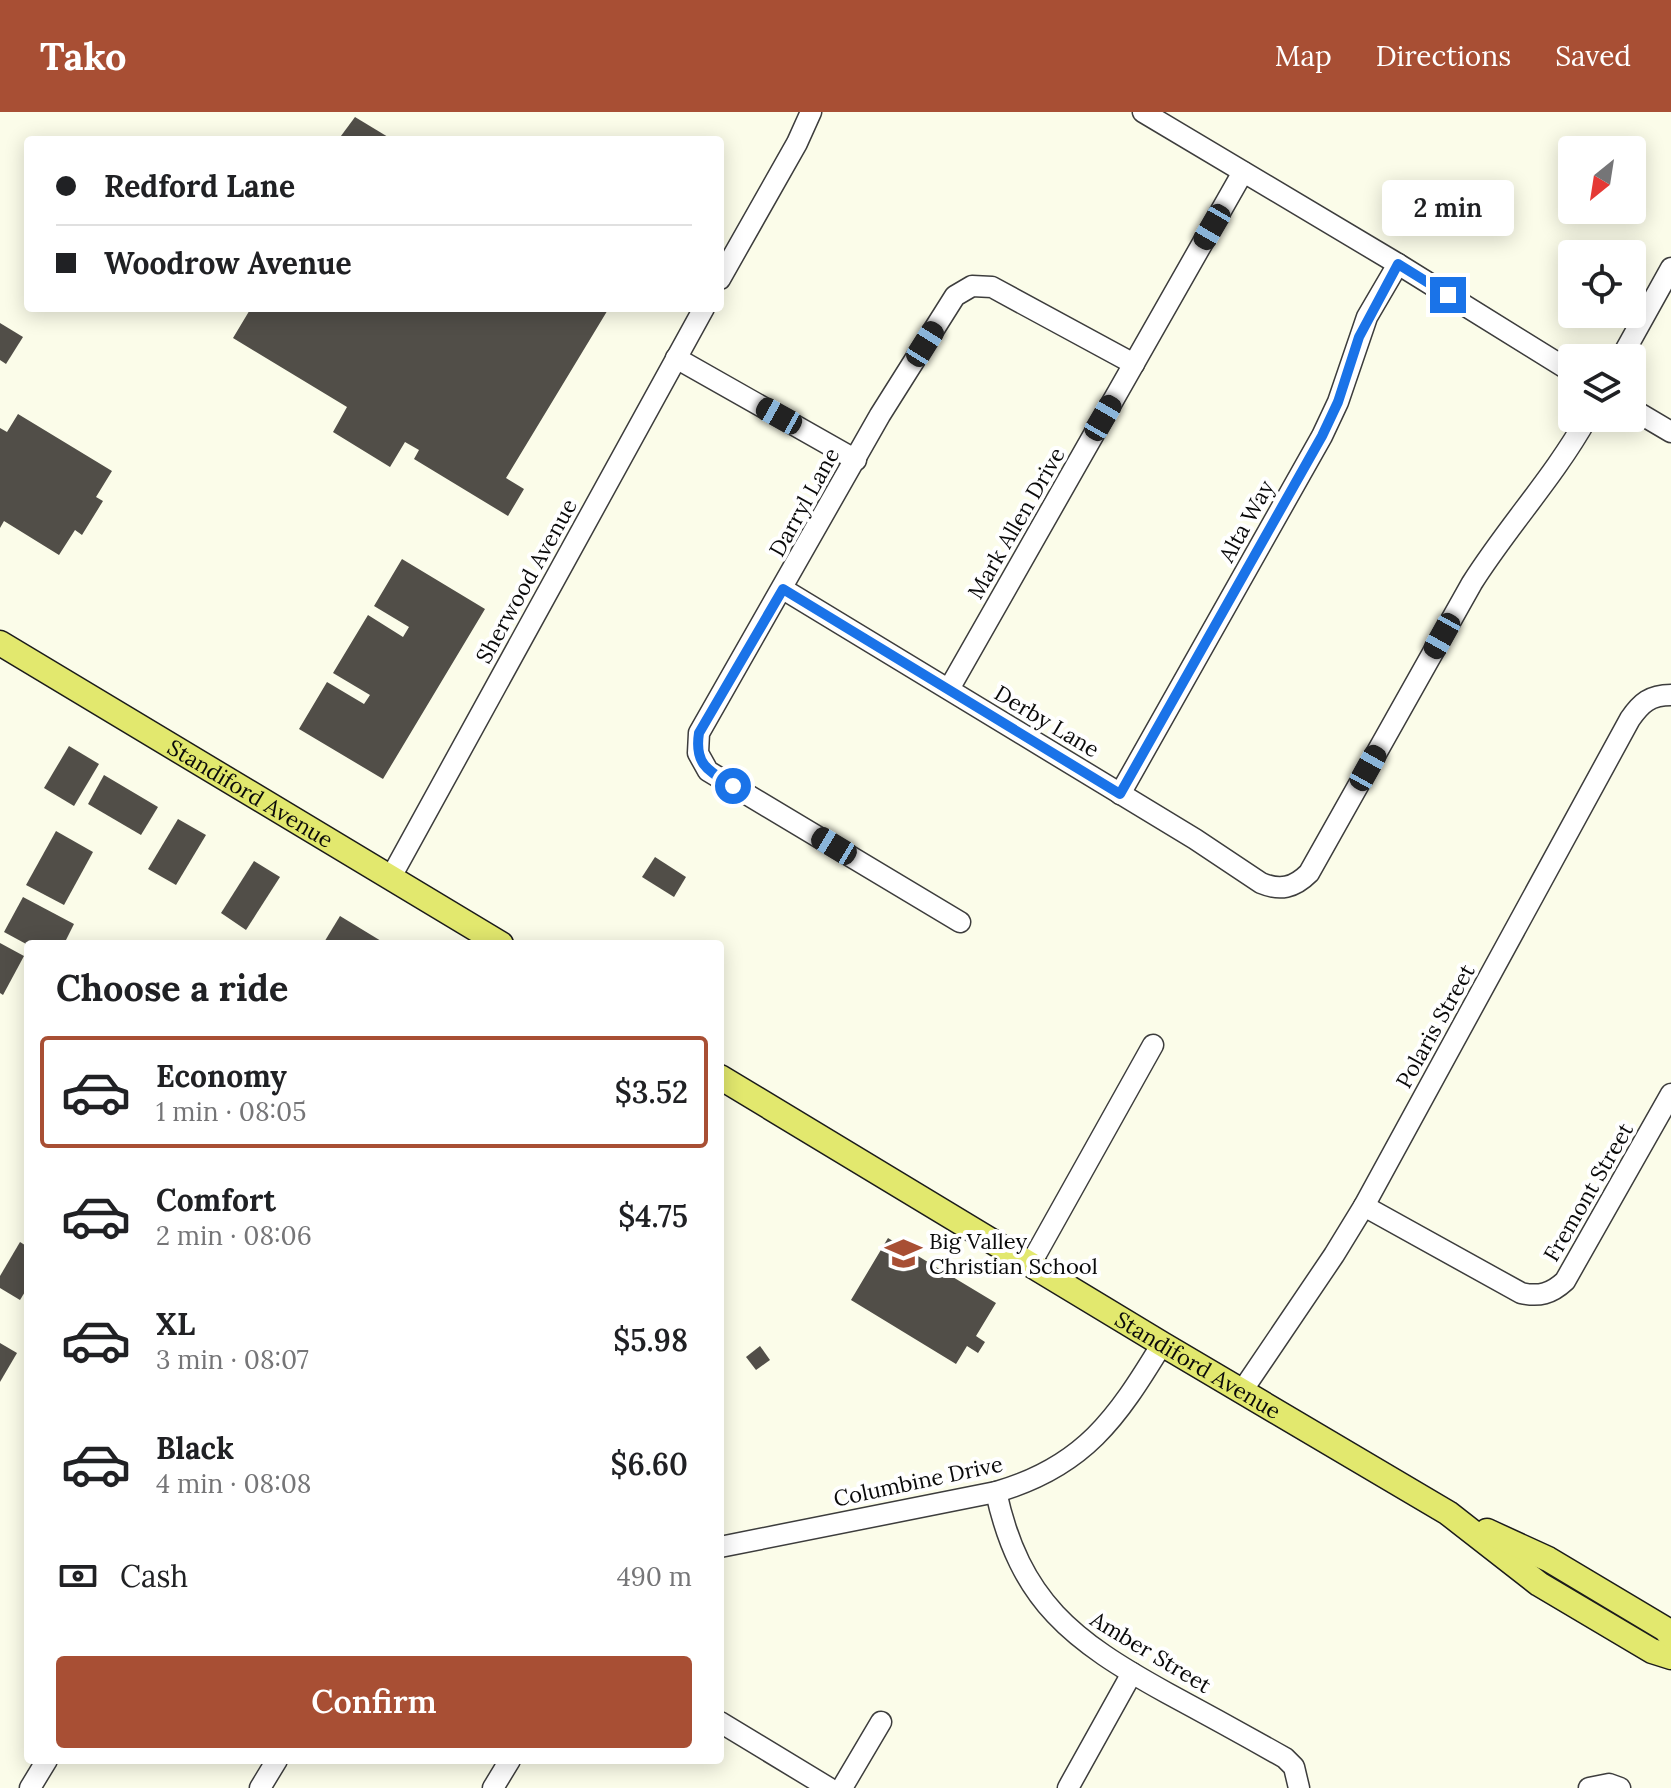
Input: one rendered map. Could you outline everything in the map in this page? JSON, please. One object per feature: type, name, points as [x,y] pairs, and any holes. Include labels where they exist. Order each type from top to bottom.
[{"type":"main road","name":"Standiford Avenue","points":[[0,643],[494,940]]},
{"type":"main road","name":"Standiford Avenue","points":[[724,1079],[1448,1513],[1539,1584],[1652,1651],[1671,1657]]},
{"type":"main road","points":[[1448,1513],[1548,1559],[1665,1629],[1671,1636]]},
{"type":"street","points":[[724,272],[797,143],[811,112]]},
{"type":"street","points":[[1143,112],[1558,363]]},
{"type":"street","name":"Mark Allen Drive","points":[[949,689],[1243,172]]},
{"type":"street","name":"Alta Way","points":[[1120,794],[1322,436],[1338,402],[1359,337],[1398,264]]},
{"type":"street","points":[[1629,344],[1671,268]]},
{"type":"street","name":"Darryl Lane","points":[[960,922],[708,771],[698,753],[699,733],[856,460],[955,296],[972,286],[992,287],[1134,364]]},
{"type":"street","name":"Sherwood Avenue","points":[[391,877],[702,312]]},
{"type":"street","points":[[676,358],[856,460]]},
{"type":"street","points":[[1646,417],[1671,432]]},
{"type":"street","name":"Derby Lane","points":[[783,589],[1261,883],[1288,887],[1309,873],[1472,583],[1492,552],[1549,480],[1578,432]]},
{"type":"street","name":"Polaris Street","points":[[1242,1391],[1364,1206],[1630,719],[1648,699],[1671,695]]},
{"type":"street","points":[[1030,1265],[1153,1045]]},
{"type":"street","name":"Fremont Street","points":[[1364,1206],[1521,1293],[1533,1296],[1546,1294],[1565,1281],[1671,1094]]},
{"type":"street","name":"Columbine Drive","points":[[724,1546],[996,1492],[1034,1478],[1085,1446],[1127,1402],[1162,1344]]},
{"type":"street","name":"Amber Street","points":[[996,1492],[1003,1524],[1032,1587],[1073,1633],[1132,1673],[1285,1758],[1294,1767],[1298,1782]]},
{"type":"street","points":[[1068,1788],[1132,1673]]},
{"type":"street","points":[[842,1788],[881,1722]]},
{"type":"street","points":[[724,1724],[829,1788]]},
{"type":"street","points":[[30,1788],[45,1764]]},
{"type":"street","points":[[260,1788],[275,1764]]},
{"type":"street","points":[[493,1788],[508,1764]]},
{"type":"street","points":[[1593,1786],[1609,1784],[1620,1788]]},
{"type":"building","points":[[355,117],[386,136],[341,136]]},
{"type":"building","points":[[249,312],[607,312],[506,478],[524,489],[508,516],[414,459],[419,450],[405,442],[390,467],[333,432],[347,407],[233,338]]},
{"type":"building","points":[[0,323],[23,337],[6,364],[0,360]]},
{"type":"building","points":[[18,414],[112,471],[96,497],[103,501],[82,535],[75,530],[59,555],[4,521],[0,528],[0,428],[7,432]]},
{"type":"building","points":[[402,559],[485,609],[383,779],[299,729],[327,682],[364,704],[370,695],[333,673],[368,615],[403,637],[409,627],[374,606]]},
{"type":"building","points":[[69,746],[99,764],[74,806],[44,788]]},
{"type":"building","points":[[104,775],[158,807],[141,835],[88,804]]},
{"type":"building","points":[[178,819],[206,835],[176,885],[148,869]]},
{"type":"building","points":[[56,831],[93,852],[64,905],[26,885]]},
{"type":"building","points":[[655,857],[686,877],[674,897],[642,877]]},
{"type":"building","points":[[254,861],[280,877],[246,930],[221,913]]},
{"type":"building","points":[[23,897],[74,924],[66,940],[24,940],[24,943],[4,932]]},
{"type":"building","points":[[340,916],[379,940],[325,940]]},
{"type":"building","points":[[0,943],[24,956],[3,995],[0,993]]},
{"type":"building","points":[[888,1238],[996,1303],[976,1336],[985,1342],[978,1353],[967,1346],[956,1364],[851,1300]]},
{"type":"building","points":[[20,1242],[24,1244],[24,1294],[20,1300],[0,1288],[0,1276]]},
{"type":"building","points":[[0,1343],[17,1353],[0,1382]]},
{"type":"building","points":[[760,1346],[770,1360],[756,1370],[746,1357]]},
{"type":"place","name":"Big Valley Christian School","points":[[903,1254]]},
{"type":"route","points":[[733,786],[708,771],[703,764],[697,746],[699,733],[783,589],[1120,794],[1322,436],[1338,402],[1367,317],[1398,264],[1448,295]]}]
